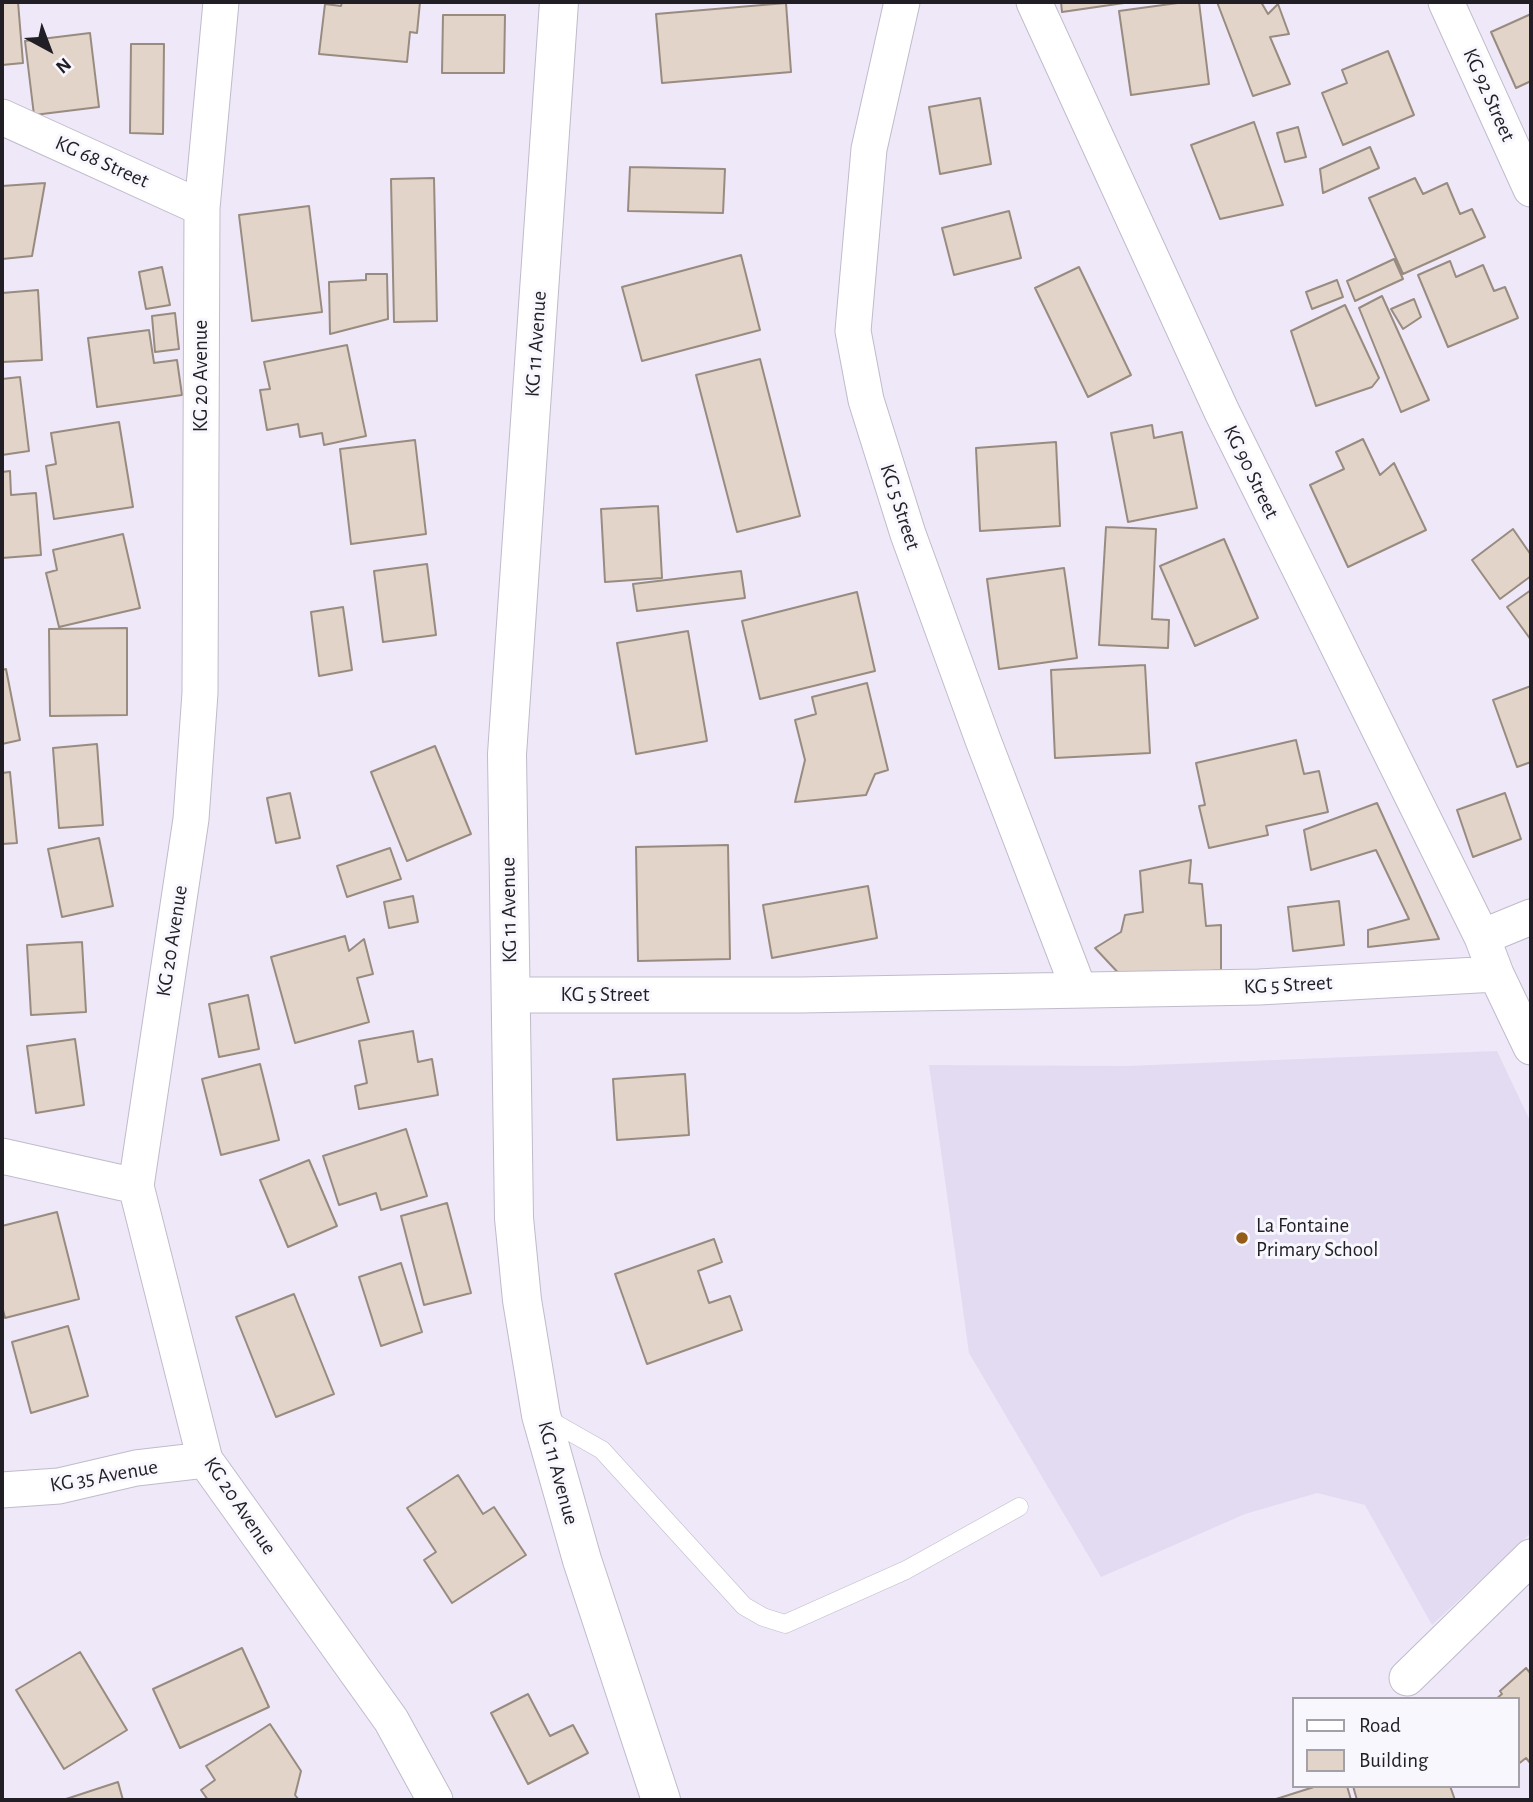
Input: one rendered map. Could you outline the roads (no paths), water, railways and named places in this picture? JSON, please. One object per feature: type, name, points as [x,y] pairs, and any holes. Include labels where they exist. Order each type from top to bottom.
[{"type":"main road","name":"KG 11 Avenue","points":[[559,2],[507,754],[514,1218],[522,1300],[541,1415],[582,1560],[661,1800]]},
{"type":"street","name":"KG 20 Avenue","points":[[221,2],[202,208],[200,693],[191,819],[136,1185],[205,1460],[391,1720],[435,1800]]},
{"type":"street","name":"KG 5 Street","points":[[902,2],[869,149],[853,331],[857,354],[866,400],[908,534],[983,740],[1079,990]]},
{"type":"street","name":"KG 90 Street","points":[[1034,2],[1222,412],[1482,937],[1496,974],[1531,1048]]},
{"type":"street","name":"KG 92 Street","points":[[1446,2],[1531,189]]},
{"type":"street","name":"KG 68 Street","points":[[2,117],[202,208]]},
{"type":"street","points":[[1482,937],[1531,917]]},
{"type":"street","name":"KG 5 Street","points":[[510,995],[802,995],[1259,987],[1496,974]]},
{"type":"street","points":[[2,1156],[136,1185]]},
{"type":"street","name":"KG 35 Avenue","points":[[2,1490],[59,1486],[136,1468],[205,1460]]},
{"type":"street","points":[[1407,1678],[1531,1557]]},
{"type":"lane","points":[[541,1415],[602,1450],[744,1606],[762,1617],[785,1623],[906,1570],[1019,1507]]},
{"type":"place","name":"La Fontaine Primary School","points":[[1242,1238]]}]
